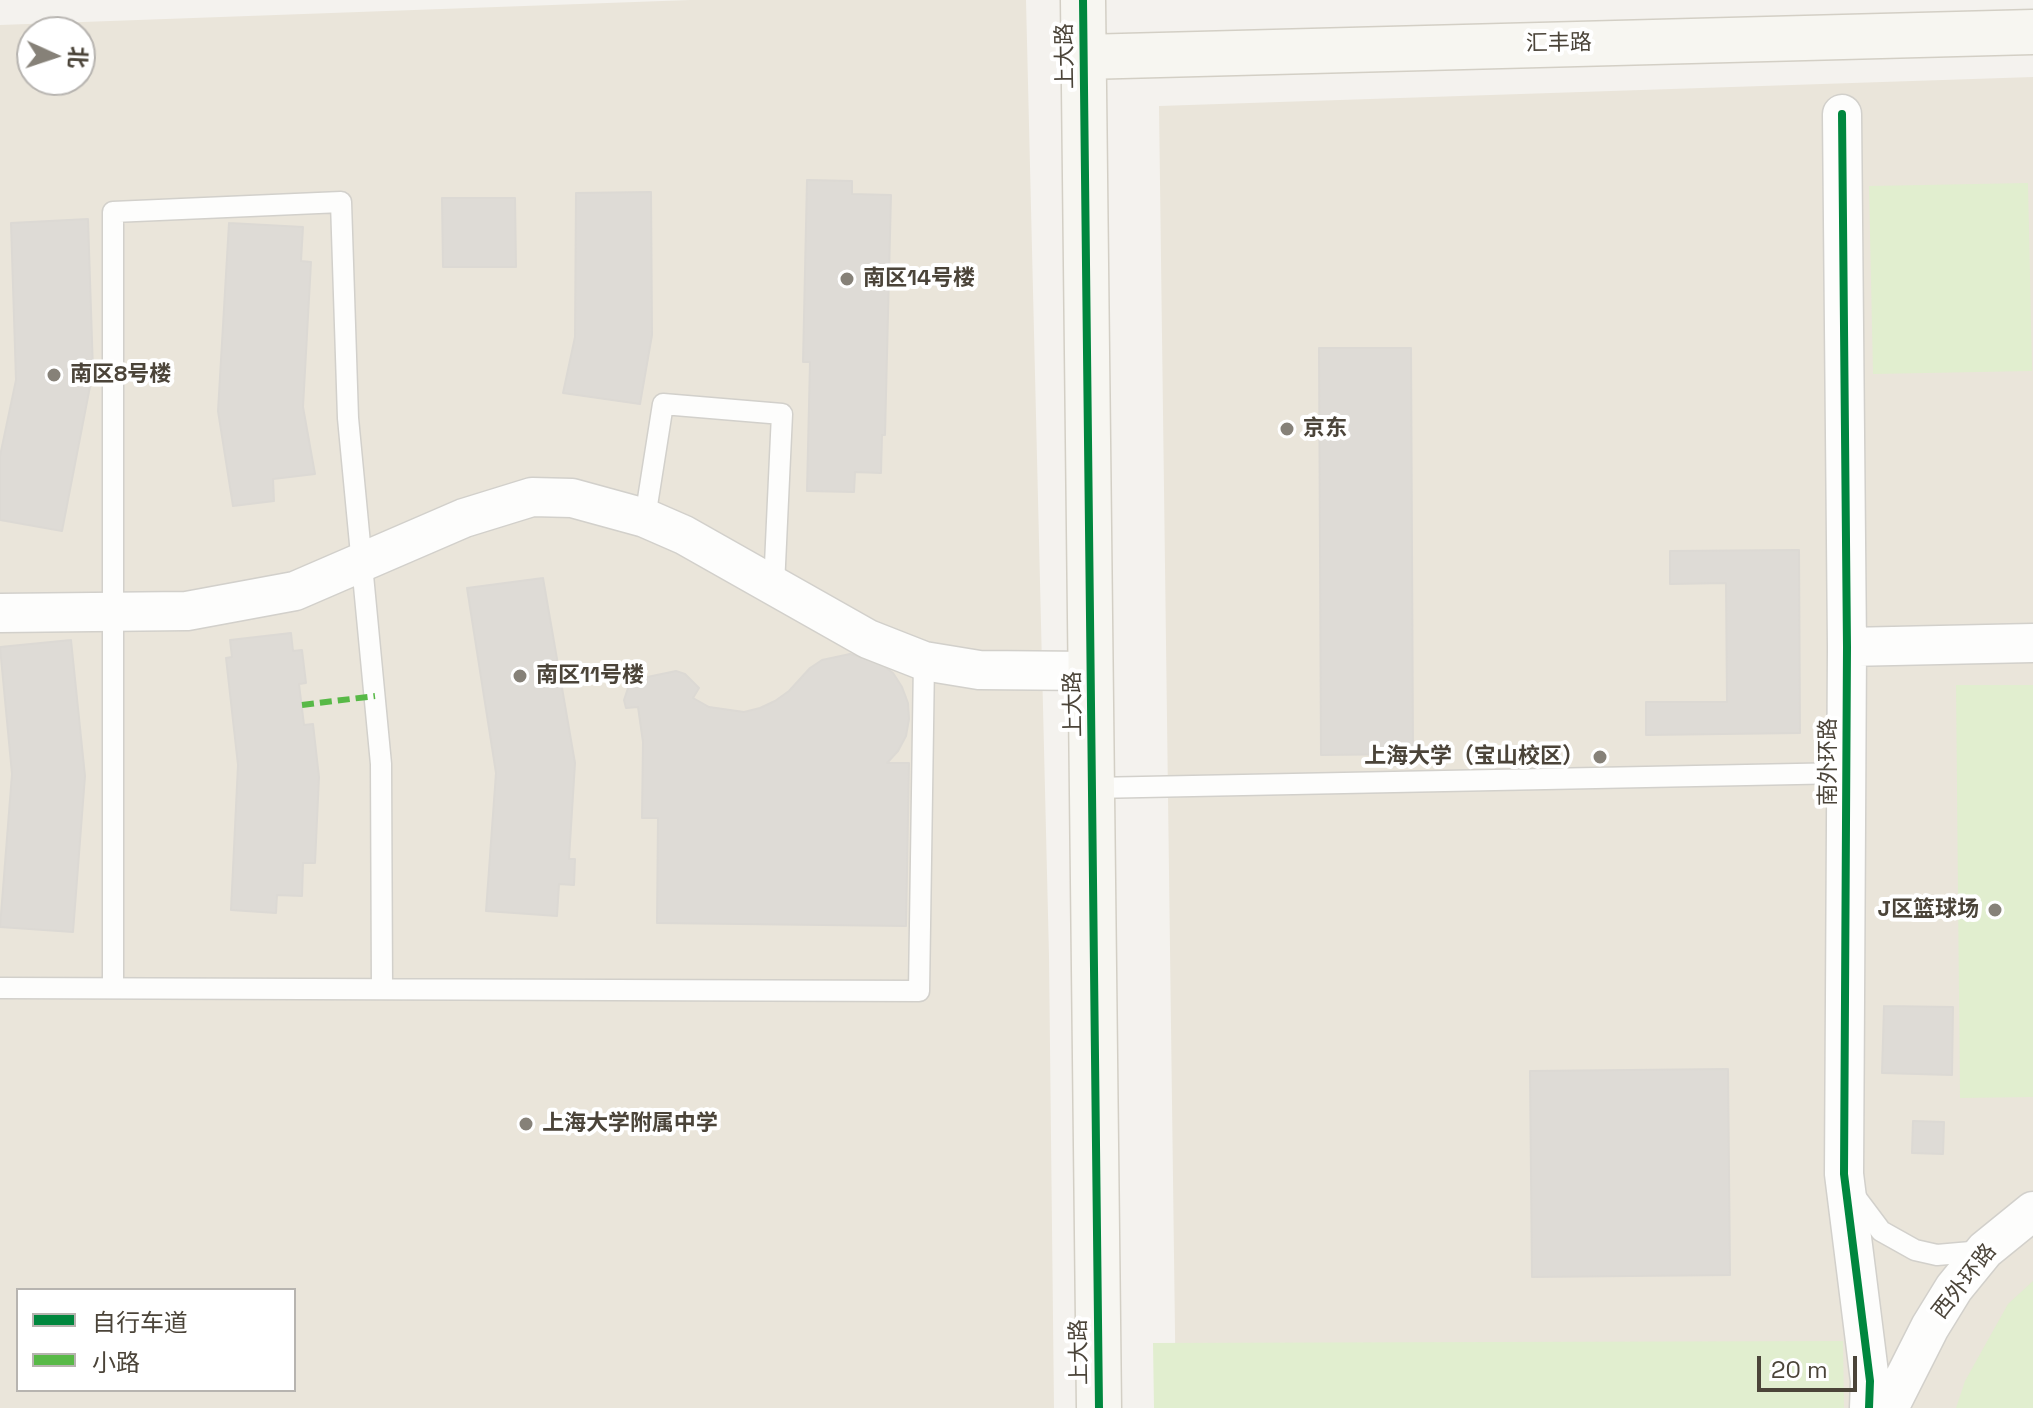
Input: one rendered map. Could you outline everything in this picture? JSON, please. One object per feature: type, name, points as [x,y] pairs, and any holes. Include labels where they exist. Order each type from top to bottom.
[{"type":"street","name":"上大路","points":[[1083,0],[1099,1408]]},
{"type":"street","name":"汇丰路","points":[[1084,57],[2033,32]]},
{"type":"street","name":"南外环路","points":[[1842,114],[1847,647],[1844,1174],[1870,1381],[1869,1408]]},
{"type":"street","points":[[0,613],[187,611],[295,591],[464,518],[532,497],[572,498],[645,518],[684,535],[868,639],[924,661],[979,670],[1091,671]]},
{"type":"street","points":[[1847,647],[2033,643]]},
{"type":"street","name":"西外环路","points":[[1889,1408],[1930,1327],[1954,1288],[1985,1250],[2033,1211]]},
{"type":"lane","points":[[113,988],[113,212],[341,202],[348,418],[381,764],[382,989]]},
{"type":"lane","points":[[645,518],[663,404],[782,414],[774,586]]},
{"type":"lane","points":[[0,988],[919,991],[924,661]]},
{"type":"lane","points":[[1092,788],[1847,773]]},
{"type":"lane","points":[[1844,1174],[1866,1215],[1897,1242],[1937,1255],[1985,1250]]},
{"type":"shaded area","points":[[690,0],[1026,0],[1049,956],[1054,1408],[0,1408],[0,25],[16,24],[16,96],[96,96],[96,22]]},
{"type":"shaded area","name":"上海大学（宝山校区）","points":[[2033,77],[2033,1408],[1176,1408],[1159,106]]},
{"type":"green space","points":[[2028,183],[2032,371],[1873,374],[1869,186]]},
{"type":"green space","name":"J区篮球场","points":[[1956,685],[2033,685],[2033,1097],[1960,1098]]},
{"type":"green space","points":[[2033,1281],[2033,1408],[1956,1408],[1965,1381],[2008,1304]]},
{"type":"green space","points":[[1843,1341],[1844,1408],[1154,1408],[1153,1343]]},
{"type":"building","name":"南区14号楼","points":[[807,180],[852,181],[852,194],[891,195],[885,435],[882,435],[881,473],[855,472],[854,492],[807,491],[810,362],[803,362]]},
{"type":"building","points":[[651,192],[652,335],[640,404],[563,393],[575,337],[576,193]]},
{"type":"building","points":[[442,198],[515,198],[516,267],[443,267]]},
{"type":"building","name":"南区8号楼","points":[[88,219],[93,371],[62,531],[0,520],[0,456],[16,380],[11,223]]},
{"type":"building","points":[[229,223],[303,227],[301,261],[311,262],[303,407],[315,474],[273,479],[274,501],[233,506],[218,411]]},
{"type":"building","points":[[1319,348],[1411,348],[1413,754],[1321,755]]},
{"type":"building","points":[[1799,550],[1800,733],[1646,735],[1646,702],[1727,702],[1726,583],[1670,584],[1670,551]]},
{"type":"building","name":"南区11号楼","points":[[543,578],[575,763],[569,859],[575,859],[574,885],[559,884],[557,916],[486,911],[496,773],[467,588]]},
{"type":"building","points":[[291,633],[293,651],[302,650],[306,683],[299,684],[304,725],[313,724],[319,777],[315,863],[303,863],[302,896],[277,895],[276,913],[231,910],[238,765],[226,658],[232,657],[230,640]]},
{"type":"building","points":[[71,640],[85,776],[73,932],[0,927],[12,774],[0,647]]},
{"type":"building","points":[[850,654],[880,663],[893,673],[908,703],[906,736],[887,763],[909,763],[906,926],[657,923],[658,818],[642,818],[643,742],[638,707],[626,708],[624,700],[629,685],[633,680],[676,671],[685,674],[699,688],[693,698],[709,707],[744,712],[775,701],[822,660]]},
{"type":"building","points":[[1884,1006],[1953,1007],[1952,1075],[1882,1073]]},
{"type":"building","points":[[1728,1069],[1730,1275],[1532,1277],[1530,1071]]},
{"type":"building","points":[[1913,1121],[1944,1122],[1943,1154],[1912,1153]]},
{"type":"marked path","points":[[302,705],[375,696]]},
{"type":"cycle path","points":[[1083,0],[1099,1408]]},
{"type":"cycle path","points":[[1842,114],[1847,647],[1844,1174],[1870,1381],[1869,1408]]},
{"type":"place","name":"南区14号楼","points":[[847,279]]},
{"type":"place","name":"南区8号楼","points":[[54,375]]},
{"type":"place","name":"京东","points":[[1287,429]]},
{"type":"place","name":"南区11号楼","points":[[520,676]]},
{"type":"place","name":"上海大学（宝山校区）","points":[[1600,757]]},
{"type":"place","name":"J区篮球场","points":[[1995,910]]},
{"type":"place","name":"上海大学附属中学","points":[[526,1124]]}]
